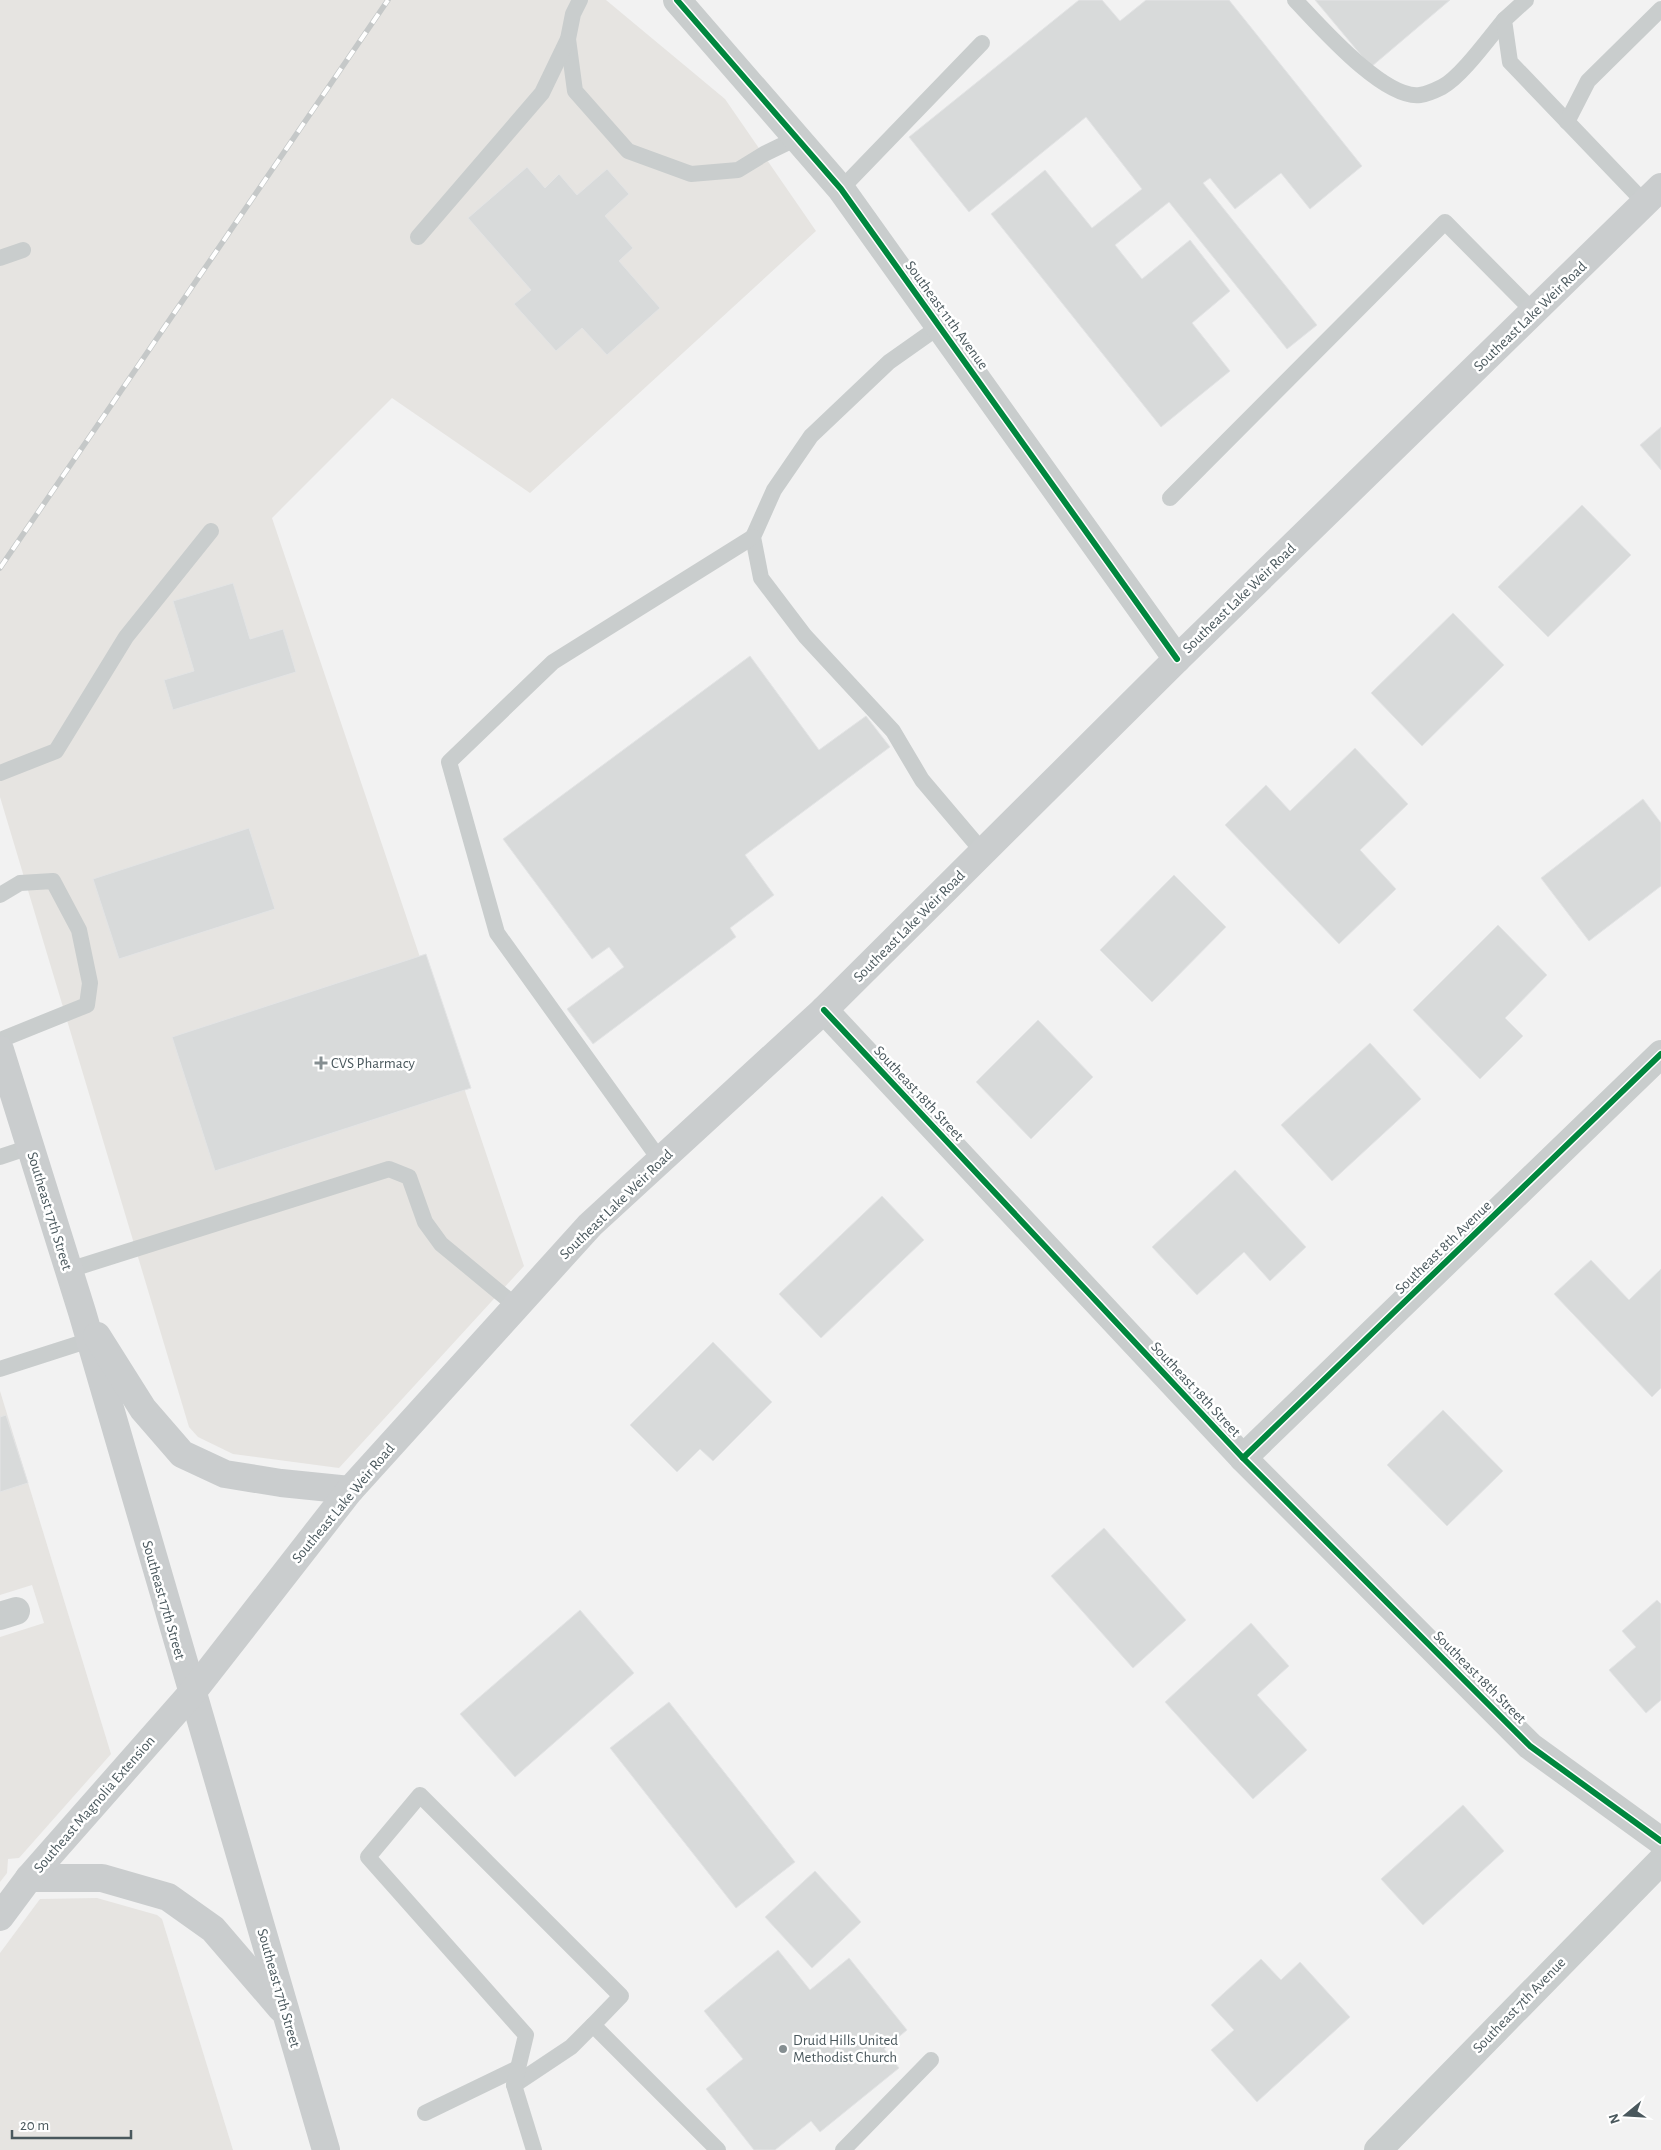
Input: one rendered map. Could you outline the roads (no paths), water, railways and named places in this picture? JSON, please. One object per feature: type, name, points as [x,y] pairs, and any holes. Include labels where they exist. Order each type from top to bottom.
[{"type":"main road","name":"Southeast Lake Weir Road","points":[[192,1694],[350,1490],[590,1225],[824,1010],[1177,659],[1656,193]]},
{"type":"main road","name":"Southeast 17th Street","points":[[0,1050],[82,1312],[326,2150]]},
{"type":"main road","points":[[82,1312],[144,1409],[182,1454],[225,1474],[281,1483],[350,1490]]},
{"type":"main road","name":"Southeast Magnolia Extension","points":[[0,1917],[29,1878],[192,1694]]},
{"type":"main road","points":[[29,1878],[102,1878],[168,1897],[213,1929],[287,2015]]},
{"type":"street","name":"Southeast 11th Avenue","points":[[677,0],[841,189],[1177,659]]},
{"type":"street","name":"Southeast 18th Street","points":[[824,1010],[1243,1458],[1530,1746],[1661,1841]]},
{"type":"street","name":"Southeast 8th Avenue","points":[[1243,1458],[1661,1054]]},
{"type":"street","name":"Southeast 7th Avenue","points":[[1378,2150],[1661,1861]]},
{"type":"lane","points":[[418,237],[542,93],[568,39],[574,14],[580,0]]},
{"type":"lane","points":[[1295,0],[1363,69],[1394,89],[1419,95],[1443,86],[1459,72],[1504,20],[1526,0]]},
{"type":"lane","points":[[1567,122],[1588,82],[1661,8]]},
{"type":"lane","points":[[1504,20],[1510,62],[1567,122],[1656,193]]},
{"type":"lane","points":[[568,39],[575,91],[628,152],[691,174],[738,170],[796,138]]},
{"type":"lane","points":[[841,189],[982,43]]},
{"type":"lane","points":[[1170,498],[1444,222],[1534,312]]},
{"type":"lane","points":[[0,258],[23,250]]},
{"type":"lane","points":[[660,1160],[497,933],[449,762],[553,662],[752,537],[774,490],[811,436],[889,362],[940,326]]},
{"type":"lane","points":[[0,773],[56,751],[126,638],[211,531]]},
{"type":"lane","points":[[752,537],[761,578],[805,636],[893,731],[922,780],[983,852]]},
{"type":"lane","points":[[0,895],[20,883],[52,881],[79,930],[90,983],[87,1004],[0,1040]]},
{"type":"lane","points":[[0,1157],[30,1147]]},
{"type":"lane","points":[[69,1270],[389,1169],[409,1177],[425,1222],[441,1244],[516,1306]]},
{"type":"lane","points":[[0,1369],[90,1340]]},
{"type":"lane","points":[[514,2085],[571,2048],[621,1996],[420,1795],[368,1856],[526,2035],[514,2085],[534,2150]]},
{"type":"lane","points":[[593,2025],[718,2150]]},
{"type":"lane","points":[[843,2150],[931,2060]]},
{"type":"lane","points":[[425,2113],[518,2068]]},
{"type":"railway","points":[[0,568],[388,0]]},
{"type":"place","name":"CVS Pharmacy","points":[[321,1063]]},
{"type":"place","name":"Druid Hills United Methodist Church","points":[[783,2049]]}]
